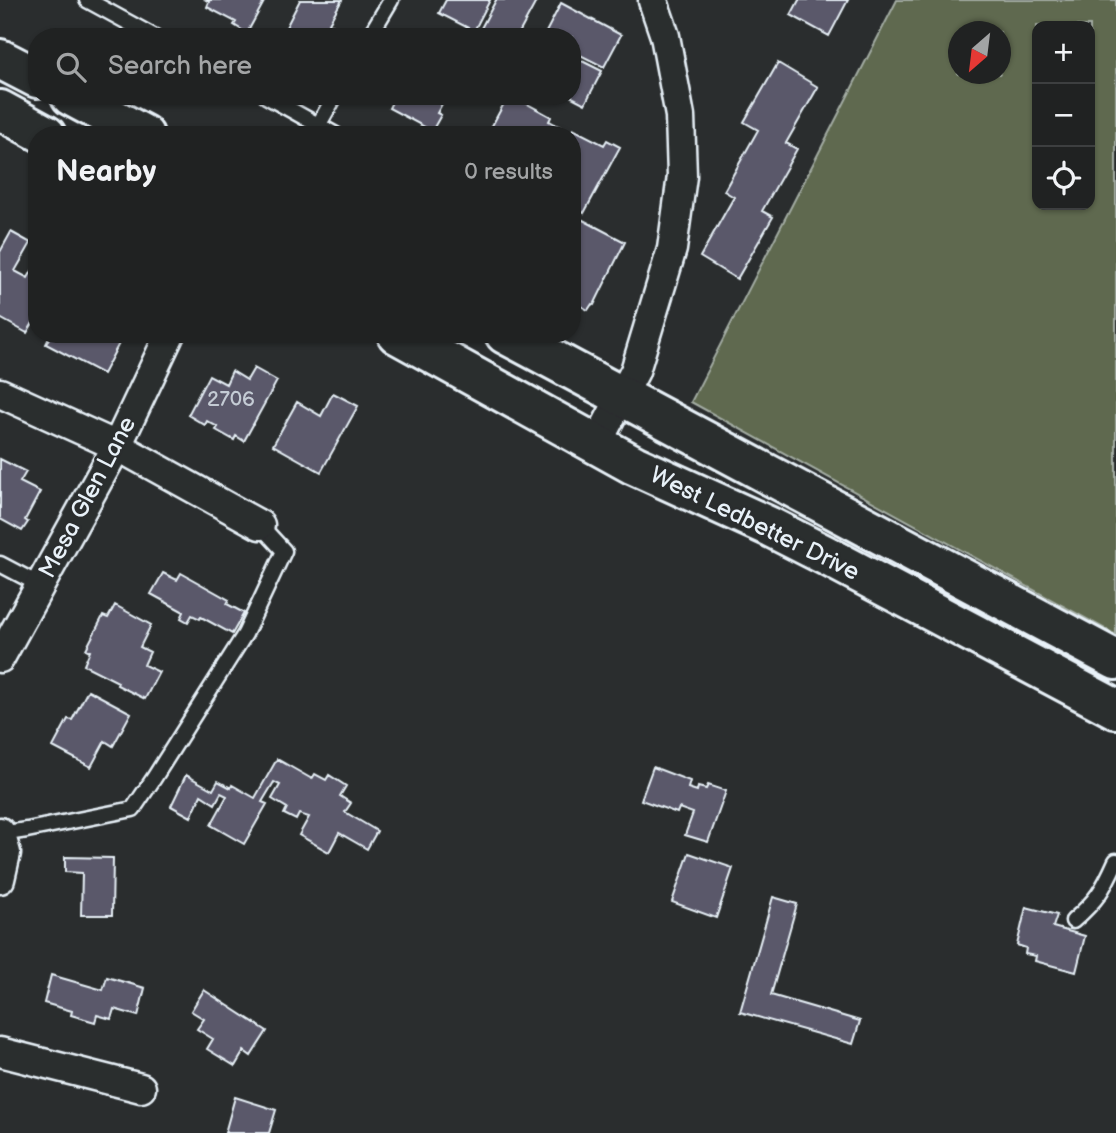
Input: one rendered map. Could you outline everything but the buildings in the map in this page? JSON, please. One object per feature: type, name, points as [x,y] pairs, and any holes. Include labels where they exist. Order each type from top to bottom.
[{"type":"main road","points":[[0,59],[28,73]]},
{"type":"main road","points":[[88,105],[127,126]]},
{"type":"main road","points":[[0,110],[29,126]]},
{"type":"main road","name":"West Ledbetter Drive","points":[[413,343],[634,465],[768,526],[1116,709]]},
{"type":"main road","name":"West Ledbetter Drive","points":[[522,343],[1116,660]]},
{"type":"street","points":[[596,445],[635,371],[672,249],[682,176],[680,116],[665,36],[653,0]]},
{"type":"street","name":"Mesa Glen Lane","points":[[0,659],[117,446],[166,343]]},
{"type":"street","points":[[0,393],[117,446],[260,525]]},
{"type":"street","points":[[0,833],[6,853],[0,879]]},
{"type":"street","points":[[0,1052],[141,1088]]},
{"type":"lane","points":[[87,0],[138,28]]},
{"type":"lane","points":[[374,28],[391,0]]},
{"type":"lane","points":[[283,105],[322,126]]},
{"type":"lane","points":[[319,124],[330,105]]},
{"type":"lane","points":[[0,833],[133,809],[245,634],[284,551],[260,525]]},
{"type":"lane","points":[[0,564],[40,585]]},
{"type":"lane","points":[[1073,921],[1104,889],[1116,861]]},
{"type":"green space","points":[[897,0],[1116,0],[1116,635],[691,402]]}]
